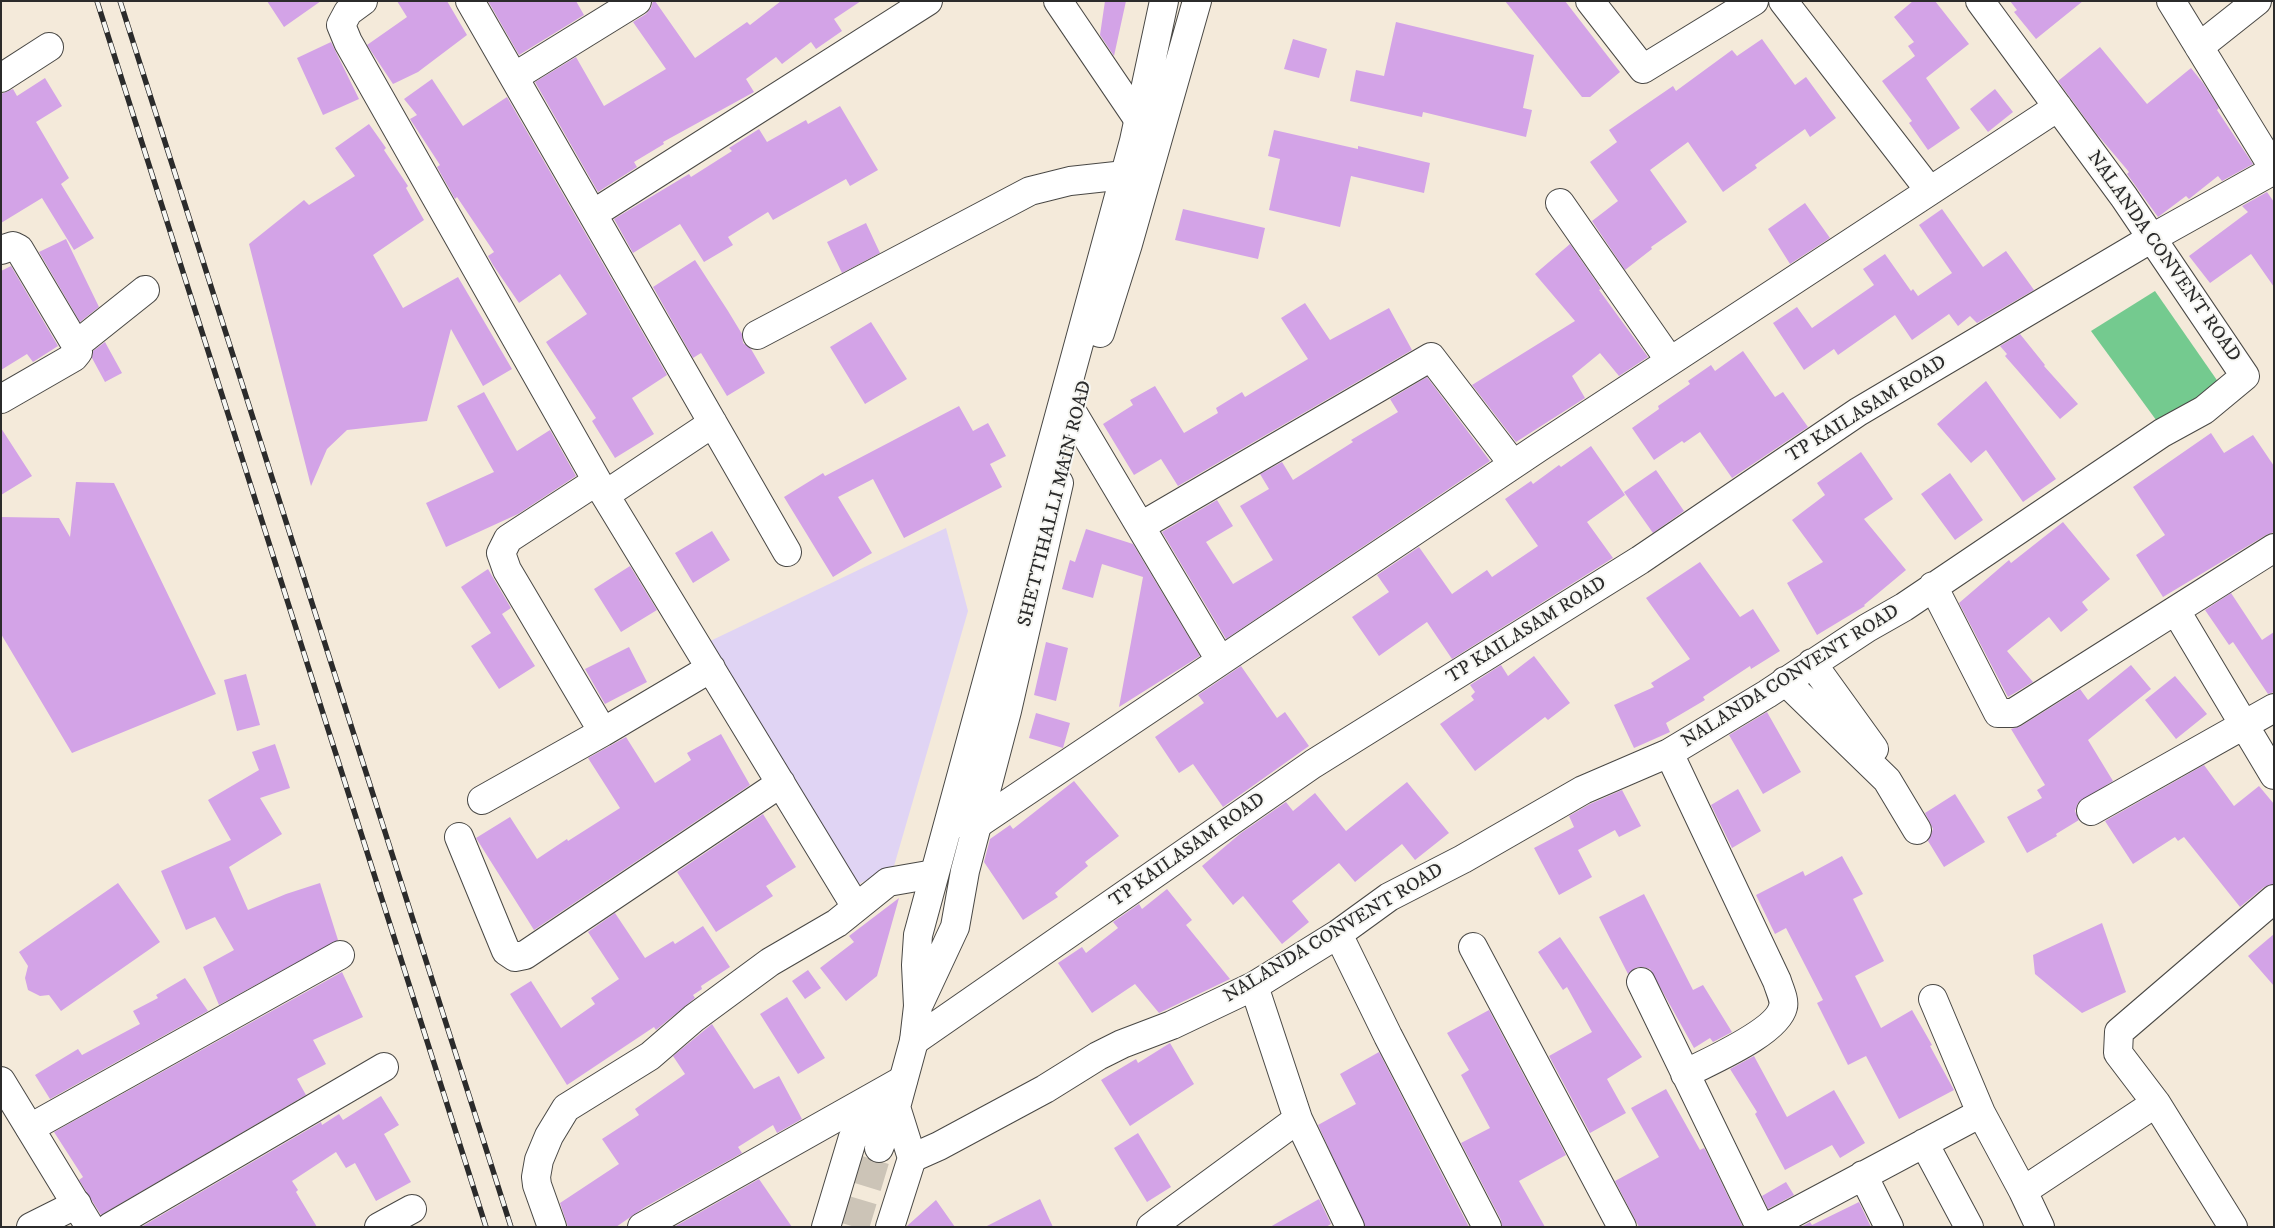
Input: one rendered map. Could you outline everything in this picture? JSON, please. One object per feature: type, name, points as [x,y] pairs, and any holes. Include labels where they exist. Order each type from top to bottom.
[{"type":"street","points":[[362,1],[348,12],[341,25],[348,42],[600,488],[856,907]]},
{"type":"street","points":[[470,1],[787,552]]},
{"type":"street","points":[[514,77],[637,1]]},
{"type":"street","points":[[593,214],[928,1]]},
{"type":"street","points":[[1058,1],[1138,118],[1158,139]]},
{"type":"street","name":"SHETTIHALLI MAIN ROAD","points":[[879,1148],[896,1107],[914,1041],[918,1006],[916,964],[918,935],[1125,175],[1164,1]]},
{"type":"street","name":"SHETTIHALLI MAIN ROAD","points":[[918,1006],[955,927],[976,825],[1007,711],[1074,415],[1158,139],[1197,1]]},
{"type":"street","points":[[1590,1],[1644,69],[1754,1]]},
{"type":"street","points":[[1783,1],[1930,191]]},
{"type":"street","name":"NALANDA CONVENT ROAD","points":[[912,1158],[939,1146],[1045,1090],[1114,1048],[1172,1025],[1254,986],[1338,934],[1390,897],[1463,859],[1582,790],[1669,754],[1867,628],[1904,607],[2162,433],[2204,410],[2245,376],[2152,238],[1980,1]]},
{"type":"street","points":[[2171,1],[2274,170]]},
{"type":"street","points":[[2199,47],[2257,1]]},
{"type":"street","points":[[1,78],[49,47]]},
{"type":"street","points":[[949,821],[976,825],[1513,464],[2058,108]]},
{"type":"street","name":"TP KAILASAM ROAD","points":[[914,1041],[1313,764],[1640,560],[1858,412],[2152,238],[2274,170]]},
{"type":"street","points":[[757,335],[1030,191],[1070,181],[1125,175]]},
{"type":"street","points":[[1560,203],[1670,361]]},
{"type":"street","points":[[1,250],[14,246],[20,249],[76,345],[78,352],[74,357],[1,399]]},
{"type":"street","points":[[76,345],[145,290]]},
{"type":"street","points":[[1140,526],[1431,357],[1513,464]]},
{"type":"street","points":[[1074,415],[1220,660]]},
{"type":"street","points":[[603,732],[507,570],[500,554],[508,539],[713,423]]},
{"type":"street","points":[[1933,586],[1998,714],[2013,713],[2274,548]]},
{"type":"street","points":[[2176,611],[2274,775]]},
{"type":"street","points":[[1812,663],[1887,769]]},
{"type":"street","points":[[482,800],[603,732],[711,668]]},
{"type":"street","points":[[1786,681],[1887,780],[1917,830]]},
{"type":"street","points":[[2091,811],[2274,708]]},
{"type":"street","points":[[1669,754],[1777,981],[1784,1005],[1778,1019],[1764,1032],[1685,1074]]},
{"type":"street","points":[[459,837],[506,951],[515,957],[525,955],[781,783]]},
{"type":"street","points":[[552,1227],[536,1177],[539,1160],[549,1136],[566,1108],[650,1056],[694,1018],[770,962],[837,922],[888,882],[934,874]]},
{"type":"street","points":[[2233,1227],[2156,1103],[2118,1053],[2119,1032],[2274,899]]},
{"type":"street","points":[[1338,934],[1388,1036],[1487,1227]]},
{"type":"street","points":[[1473,947],[1622,1227]]},
{"type":"street","points":[[30,1128],[340,955]]},
{"type":"street","points":[[1641,982],[1760,1227]]},
{"type":"street","points":[[1254,986],[1298,1119],[1350,1227]]},
{"type":"street","points":[[1933,1000],[1981,1113],[2023,1190],[2040,1227]]},
{"type":"street","points":[[110,1227],[384,1067]]},
{"type":"street","points":[[642,1227],[903,1080]]},
{"type":"street","points":[[1,1081],[84,1216],[31,1227]]},
{"type":"street","points":[[2023,1190],[2156,1103]]},
{"type":"street","points":[[826,1227],[853,1137],[896,1107],[912,1158],[890,1227]]},
{"type":"street","points":[[1767,1227],[1981,1113]]},
{"type":"street","points":[[1151,1227],[1298,1119]]},
{"type":"street","points":[[1924,1143],[1969,1227]]},
{"type":"street","points":[[1863,1175],[1889,1227]]},
{"type":"street","points":[[379,1227],[412,1209]]},
{"type":"shaded area","points":[[946,528],[968,611],[894,866],[857,885],[704,644]]},
{"type":"green space","points":[[2155,291],[2221,386],[2159,424],[2091,331]]},
{"type":"building","points":[[267,1],[321,1],[284,27]]},
{"type":"building","points":[[397,1],[447,1],[467,35],[418,72],[393,84],[367,45],[407,17]]},
{"type":"building","points":[[488,1],[576,1],[584,15],[519,55]]},
{"type":"building","points":[[653,1],[655,1],[695,58],[747,22],[750,25],[781,1],[861,1],[834,19],[842,31],[816,49],[811,42],[782,64],[776,57],[746,79],[754,92],[663,142],[664,144],[634,162],[637,167],[598,192],[535,82],[576,57],[604,106],[666,69],[633,22],[646,14],[651,8]]},
{"type":"building","points":[[1105,1],[1126,1],[1114,56],[1100,35]]},
{"type":"building","points":[[1505,1],[1565,1],[1620,72],[1590,97],[1582,97]]},
{"type":"building","points":[[1913,1],[1935,1],[1969,44],[1926,78],[1960,128],[1928,150],[1909,123],[1912,121],[1882,81],[1915,56],[1908,46],[1914,42],[1894,17]]},
{"type":"building","points":[[2010,1],[2083,1],[2036,39],[2014,12],[2017,10]]},
{"type":"building","points":[[1396,22],[1534,55],[1523,108],[1532,110],[1526,137],[1423,112],[1422,117],[1350,101],[1356,70],[1384,76]]},
{"type":"building","points":[[1293,39],[1327,49],[1319,78],[1284,69]]},
{"type":"building","points":[[1762,39],[1795,85],[1806,77],[1836,118],[1810,137],[1805,129],[1755,165],[1757,168],[1723,192],[1688,142],[1650,170],[1687,222],[1651,247],[1652,249],[1625,270],[1592,221],[1618,201],[1590,162],[1617,142],[1609,130],[1673,86],[1676,91],[1732,50],[1737,56]]},
{"type":"building","points":[[331,42],[359,99],[323,115],[297,58]]},
{"type":"building","points":[[2100,47],[2147,104],[2191,68],[2203,83],[2219,108],[2217,110],[2253,164],[2222,181],[2218,176],[2189,199],[2186,196],[2158,217],[2127,174],[2129,172],[2096,133],[2058,81]]},
{"type":"building","points":[[45,78],[62,106],[36,122],[69,178],[61,184],[94,238],[74,250],[42,198],[1,223],[1,94],[13,89],[17,96]]},
{"type":"building","points":[[432,79],[463,126],[507,97],[667,375],[632,398],[654,434],[615,458],[592,421],[596,418],[546,342],[587,314],[560,274],[519,303],[493,265],[488,256],[494,252],[457,197],[455,199],[437,167],[440,165],[410,119],[417,115],[404,99]]},
{"type":"building","points":[[1995,89],[2013,112],[1988,132],[1970,109]]},
{"type":"building","points":[[840,106],[878,170],[850,186],[846,179],[773,220],[768,212],[728,237],[733,245],[704,262],[680,224],[633,253],[614,219],[689,174],[691,177],[732,151],[729,148],[759,129],[767,142],[806,120],[808,124]]},
{"type":"building","points":[[369,124],[386,148],[384,150],[408,186],[406,188],[424,220],[373,255],[403,308],[458,277],[512,369],[483,386],[451,329],[427,421],[347,430],[327,449],[311,486],[249,244],[304,200],[309,205],[355,176],[335,148]]},
{"type":"building","points":[[1274,130],[1358,149],[1358,146],[1430,163],[1424,193],[1351,176],[1340,227],[1269,210],[1280,159],[1268,156]]},
{"type":"building","points":[[2267,192],[2274,202],[2274,287],[2251,254],[2210,283],[2189,256],[2248,212],[2242,206]]},
{"type":"building","points":[[1805,203],[1830,238],[1790,264],[1768,229]]},
{"type":"building","points":[[1183,209],[1265,228],[1258,259],[1175,240]]},
{"type":"building","points":[[1942,209],[1983,267],[2006,251],[2034,290],[1977,323],[1970,316],[1958,326],[1949,314],[1912,340],[1895,315],[1838,355],[1834,349],[1804,370],[1773,323],[1797,307],[1812,328],[1874,285],[1863,269],[1885,254],[1911,291],[1913,289],[1918,296],[1952,273],[1919,225]]},
{"type":"building","points":[[866,223],[880,253],[842,273],[827,242]]},
{"type":"building","points":[[66,239],[99,307],[80,322],[39,252]]},
{"type":"building","points":[[1570,244],[1601,289],[1599,290],[1648,357],[1619,376],[1600,353],[1572,376],[1585,398],[1516,442],[1472,385],[1575,321],[1535,274]]},
{"type":"building","points":[[695,260],[742,334],[743,343],[751,349],[765,373],[727,396],[701,353],[693,358],[653,287]]},
{"type":"building","points":[[11,266],[58,346],[33,362],[27,354],[1,370],[1,271]]},
{"type":"building","points":[[1305,303],[1330,340],[1389,308],[1412,350],[1178,486],[1161,459],[1134,475],[1103,424],[1133,405],[1130,400],[1155,386],[1184,433],[1218,413],[1216,408],[1242,392],[1245,397],[1308,359],[1281,318]]},
{"type":"building","points":[[871,322],[907,379],[865,404],[830,347]]},
{"type":"building","points":[[2020,334],[2044,366],[2078,404],[2060,419],[2005,356],[2007,354],[2000,346]]},
{"type":"building","points":[[105,342],[122,373],[105,382],[92,358],[93,351]]},
{"type":"building","points":[[1743,351],[1775,397],[1783,392],[1808,427],[1732,478],[1700,432],[1684,443],[1682,441],[1654,460],[1632,428],[1659,409],[1658,406],[1690,384],[1688,381],[1711,365],[1715,371]]},
{"type":"building","points":[[1427,377],[1490,461],[1226,639],[1162,532],[1217,500],[1233,526],[1206,542],[1233,584],[1273,560],[1240,506],[1269,489],[1260,474],[1282,462],[1293,480],[1353,442],[1351,440],[1398,412],[1390,399]]},
{"type":"building","points":[[1986,381],[2056,479],[2023,502],[1986,450],[1971,463],[1937,424]]},
{"type":"building","points":[[484,392],[517,451],[550,430],[576,476],[518,514],[446,547],[426,503],[494,472],[457,406]]},
{"type":"building","points":[[959,406],[973,431],[988,423],[1006,456],[990,464],[1002,487],[904,538],[873,479],[838,497],[872,553],[833,577],[784,497],[823,473],[825,476]]},
{"type":"building","points":[[1,428],[32,476],[1,495]]},
{"type":"building","points":[[2211,433],[2224,453],[2253,435],[2274,466],[2274,532],[2163,597],[2136,555],[2165,535],[2133,487]]},
{"type":"building","points":[[1591,446],[1625,495],[1587,522],[1613,558],[1452,659],[1427,622],[1379,656],[1352,617],[1389,592],[1377,575],[1419,547],[1452,594],[1487,570],[1492,577],[1538,546],[1505,499],[1531,481],[1533,484],[1559,465],[1561,467]]},
{"type":"building","points":[[1861,452],[1893,499],[1864,519],[1906,570],[1865,606],[1817,635],[1787,583],[1823,562],[1792,520],[1825,495],[1817,483]]},
{"type":"building","points":[[1656,470],[1684,511],[1653,533],[1624,492]]},
{"type":"building","points":[[1950,473],[1983,520],[1955,540],[1921,494]]},
{"type":"building","points":[[76,482],[114,483],[216,694],[72,753],[1,634],[1,517],[59,518],[70,537]]},
{"type":"building","points":[[2063,522],[2110,579],[2082,602],[2088,610],[2061,632],[2049,617],[2007,651],[2033,682],[2008,697],[1959,603],[2009,560],[2011,563]]},
{"type":"building","points":[[1086,529],[1133,544],[1200,656],[1119,707],[1143,577],[1102,564],[1093,598],[1062,589],[1070,560],[1075,562]]},
{"type":"building","points":[[712,531],[730,560],[693,583],[675,553]]},
{"type":"building","points":[[1700,562],[1740,617],[1753,609],[1780,651],[1751,669],[1750,666],[1703,697],[1705,700],[1666,723],[1670,732],[1634,748],[1614,705],[1654,687],[1651,683],[1690,659],[1646,598]]},
{"type":"building","points":[[630,566],[657,610],[621,632],[594,589]]},
{"type":"building","points":[[488,569],[511,608],[502,614],[535,666],[499,689],[471,646],[491,633],[461,587]]},
{"type":"building","points":[[2231,593],[2262,640],[2274,632],[2274,692],[2268,694],[2233,642],[2229,645],[2205,610]]},
{"type":"building","points":[[1046,642],[1068,648],[1056,701],[1034,695]]},
{"type":"building","points":[[629,647],[647,682],[605,704],[585,669]]},
{"type":"building","points":[[1534,656],[1570,703],[1548,720],[1545,717],[1475,771],[1440,724],[1474,700],[1471,696],[1475,692],[1470,685],[1501,665],[1508,676]]},
{"type":"building","points":[[2131,665],[2151,689],[2088,740],[2113,781],[2078,803],[2075,811],[2079,820],[2056,834],[2057,836],[2027,853],[2007,817],[2042,798],[2037,790],[2045,785],[2011,729],[2021,726],[2080,689],[2088,700]]},
{"type":"building","points":[[1241,666],[1277,718],[1285,712],[1309,746],[1223,807],[1193,764],[1179,773],[1155,737],[1204,703],[1198,695]]},
{"type":"building","points":[[246,674],[260,725],[237,731],[224,680]]},
{"type":"building","points":[[2175,676],[2207,714],[2176,739],[2145,700]]},
{"type":"building","points":[[1767,712],[1801,772],[1763,794],[1729,735]]},
{"type":"building","points":[[1036,713],[1070,723],[1063,748],[1029,738]]},
{"type":"building","points":[[721,734],[750,785],[534,930],[476,838],[510,817],[537,859],[620,808],[588,758],[626,737],[655,783],[691,760],[687,753]]},
{"type":"building","points":[[275,744],[290,788],[260,798],[282,834],[229,867],[248,910],[286,894],[320,883],[338,940],[219,1005],[203,967],[234,950],[215,917],[186,930],[161,871],[231,840],[208,800],[259,770],[252,752]]},
{"type":"building","points":[[2204,765],[2234,806],[2259,786],[2274,804],[2274,884],[2264,887],[2240,907],[2184,837],[2178,841],[2175,837],[2133,864],[2105,821]]},
{"type":"building","points":[[1074,781],[1119,836],[1085,862],[1088,866],[1055,893],[1058,897],[1023,920],[984,862],[990,839],[1010,825],[1013,829]]},
{"type":"building","points":[[1407,782],[1449,833],[1415,860],[1402,844],[1355,882],[1339,863],[1292,901],[1309,922],[1282,944],[1243,896],[1233,905],[1202,866],[1241,833],[1286,802],[1293,811],[1315,793],[1346,831]]},
{"type":"building","points":[[1738,789],[1761,831],[1732,848],[1711,805]]},
{"type":"building","points":[[1622,790],[1641,826],[1619,837],[1615,830],[1578,850],[1592,877],[1559,895],[1534,848],[1574,827],[1569,816],[1590,804]]},
{"type":"building","points":[[1955,794],[1985,842],[1944,867],[1928,841],[1933,829],[1925,813]]},
{"type":"building","points":[[763,814],[796,867],[766,886],[773,896],[716,932],[677,872]]},
{"type":"building","points":[[1842,856],[1863,894],[1853,899],[1884,961],[1855,976],[1881,1028],[1912,1010],[1954,1090],[1899,1119],[1866,1056],[1848,1065],[1817,1003],[1823,1000],[1786,928],[1775,934],[1756,895],[1803,871],[1805,876]]},
{"type":"building","points":[[118,883],[160,942],[61,1011],[49,995],[40,996],[28,990],[25,978],[28,966],[19,952]]},
{"type":"building","points":[[1167,889],[1192,920],[1186,925],[1230,979],[1159,1013],[1135,984],[1092,1013],[1058,963],[1082,947],[1086,953],[1118,928],[1113,922],[1139,904],[1142,909]]},
{"type":"building","points":[[1644,894],[1693,990],[1703,985],[1732,1032],[1713,1042],[1710,1038],[1694,1048],[1650,969],[1643,967],[1635,968],[1628,974],[1599,917]]},
{"type":"building","points":[[899,898],[877,976],[846,1001],[820,968],[854,942],[849,936]]},
{"type":"building","points":[[615,913],[645,958],[673,941],[675,944],[703,926],[730,967],[701,986],[702,989],[693,995],[695,998],[656,1030],[654,1027],[567,1085],[510,994],[531,981],[561,1028],[595,1004],[591,998],[619,979],[588,932]]},
{"type":"building","points":[[2102,923],[2126,992],[2082,1013],[2035,974],[2033,955]]},
{"type":"building","points":[[2274,934],[2274,986],[2248,956]]},
{"type":"building","points":[[1560,937],[1642,1057],[1607,1079],[1626,1113],[1590,1133],[1549,1056],[1592,1032],[1567,987],[1563,990],[1538,952]]},
{"type":"building","points":[[808,970],[821,988],[805,999],[792,981]]},
{"type":"building","points":[[342,972],[363,1017],[313,1040],[326,1064],[297,1079],[306,1095],[101,1215],[79,1180],[83,1177],[54,1132]]},
{"type":"building","points":[[185,978],[208,1011],[50,1099],[35,1075],[78,1049],[82,1055],[140,1024],[133,1011],[158,998],[156,995]]},
{"type":"building","points":[[787,997],[825,1058],[798,1074],[760,1014]]},
{"type":"building","points":[[1489,1010],[1566,1155],[1519,1181],[1545,1227],[1502,1227],[1501,1220],[1461,1143],[1490,1128],[1461,1075],[1469,1070],[1447,1033]]},
{"type":"building","points":[[712,1024],[754,1089],[779,1076],[802,1119],[777,1133],[773,1125],[738,1147],[742,1153],[645,1207],[616,1227],[568,1227],[560,1203],[619,1164],[602,1139],[639,1115],[635,1109],[685,1074],[673,1056]]},
{"type":"building","points":[[1170,1043],[1194,1084],[1130,1126],[1101,1080],[1136,1059],[1138,1063]]},
{"type":"building","points":[[1379,1052],[1469,1227],[1365,1227],[1318,1125],[1356,1104],[1340,1074]]},
{"type":"building","points":[[1754,1056],[1787,1117],[1834,1090],[1865,1143],[1840,1158],[1832,1145],[1785,1170],[1755,1114],[1757,1112],[1730,1069]]},
{"type":"building","points":[[1666,1089],[1700,1150],[1704,1148],[1706,1151],[1743,1227],[1639,1227],[1615,1181],[1659,1157],[1631,1108]]},
{"type":"building","points":[[381,1096],[399,1125],[384,1134],[411,1182],[376,1201],[355,1163],[346,1168],[336,1152],[292,1181],[298,1190],[296,1192],[317,1227],[141,1227],[321,1122],[322,1125],[339,1114],[343,1120]]},
{"type":"building","points":[[1138,1133],[1171,1187],[1147,1202],[1114,1148]]},
{"type":"building","points":[[759,1179],[792,1227],[674,1227]]},
{"type":"building","points":[[1786,1182],[1794,1195],[1768,1209],[1762,1196]]},
{"type":"building","points":[[1040,1199],[1053,1227],[985,1227]]},
{"type":"building","points":[[1319,1199],[1331,1224],[1326,1227],[1270,1227]]},
{"type":"building","points":[[936,1200],[955,1227],[906,1227],[907,1226]]},
{"type":"building","points":[[1859,1202],[1871,1227],[1801,1227],[1810,1222],[1812,1225]]},
{"type":"tunnel","points":[[855,1227],[879,1148]]},
{"type":"railway","points":[[97,1],[486,1227]]},
{"type":"railway","points":[[120,1],[511,1227]]}]
